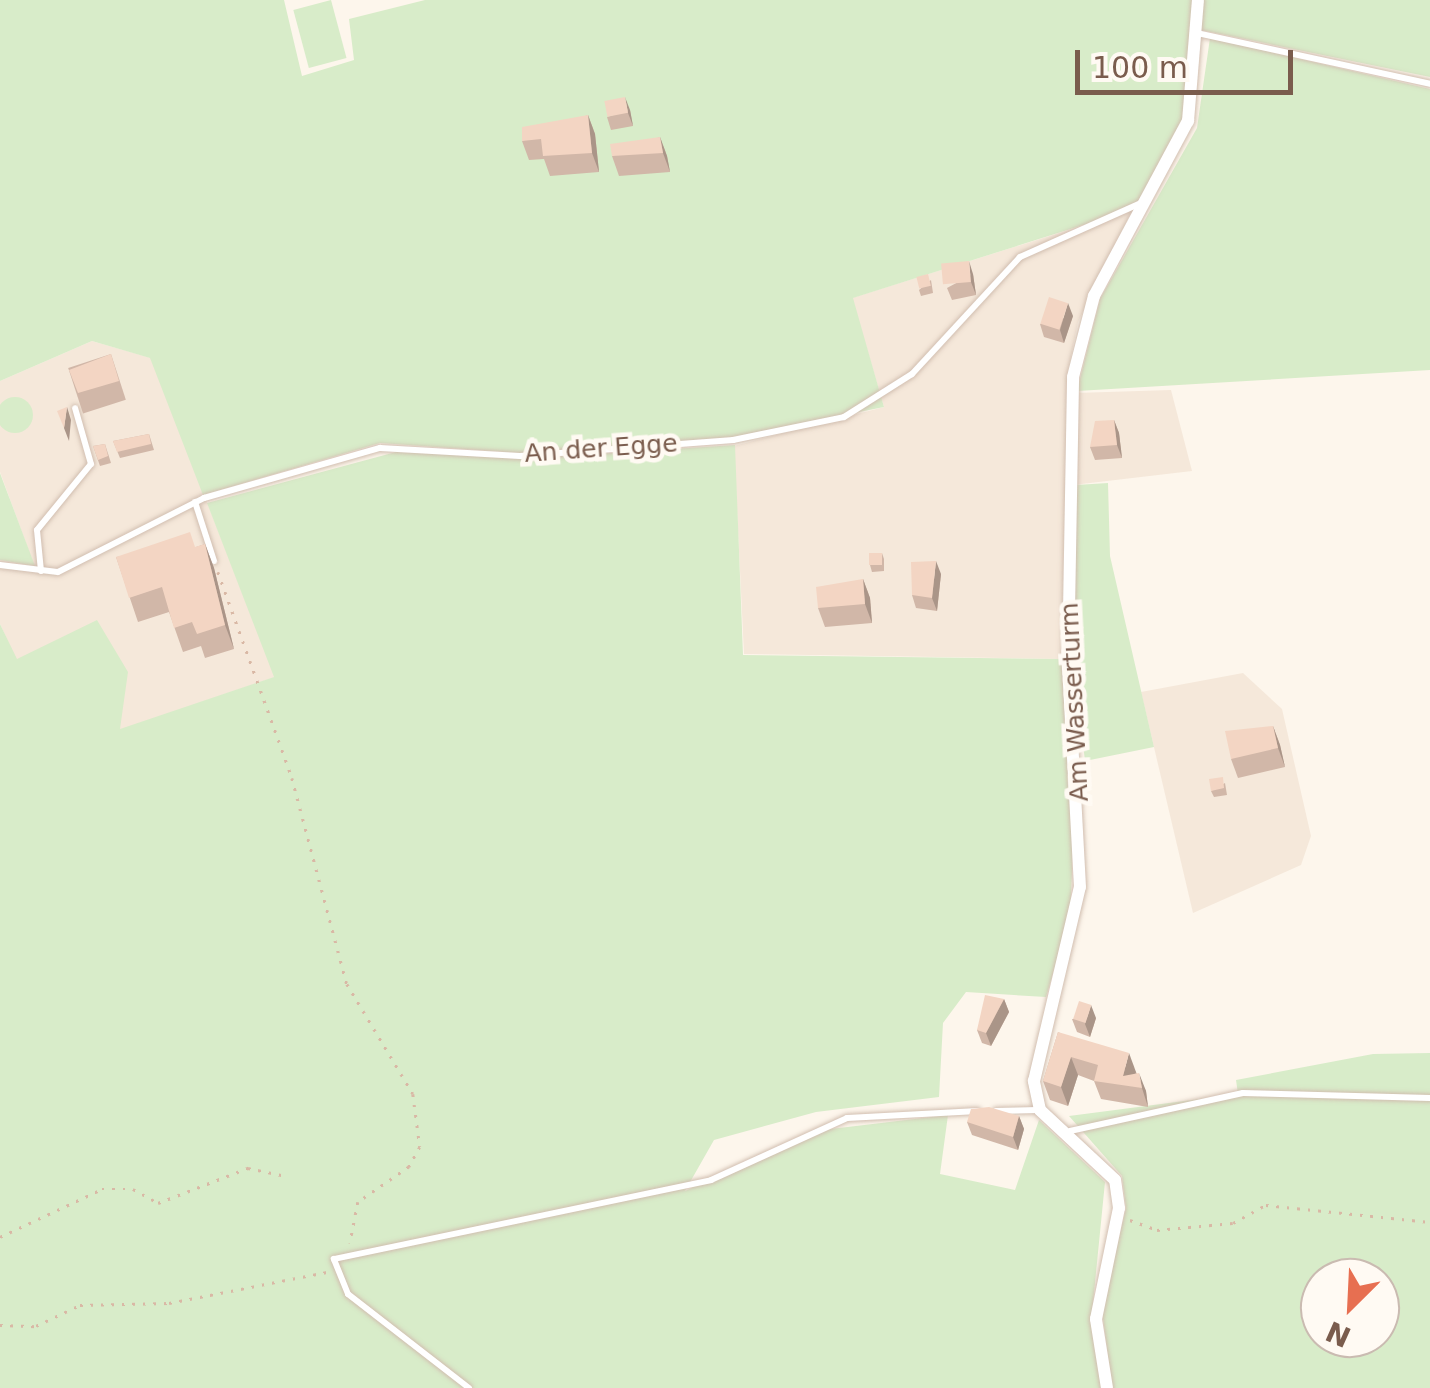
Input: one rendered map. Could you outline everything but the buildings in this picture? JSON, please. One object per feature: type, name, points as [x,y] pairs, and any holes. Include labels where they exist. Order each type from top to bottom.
[{"type":"street","name":"Am Wasserturm","points":[[1040,1110],[1034,1082],[1082,856],[1068,668],[1073,377],[1094,296],[1188,120],[1198,0]]},
{"type":"street","points":[[1040,1110],[1070,1131],[1116,1180],[1119,1208],[1096,1319],[1107,1388]]},
{"type":"lane","points":[[1196,33],[1430,84]]},
{"type":"lane","name":"An der Egge","points":[[0,564],[58,572],[196,502],[380,448],[520,456],[733,440],[844,417],[912,374],[1020,257],[1148,200]]},
{"type":"lane","points":[[42,570],[37,530],[90,464],[75,408]]},
{"type":"lane","points":[[196,502],[214,561]]},
{"type":"lane","points":[[1070,1131],[1244,1093],[1430,1098]]},
{"type":"lane","points":[[469,1388],[348,1294],[333,1270],[334,1259],[350,1252],[612,1206],[711,1180],[847,1118],[1040,1110]]},
{"type":"path","points":[[214,561],[292,778],[348,984],[413,1094],[420,1146],[409,1167],[358,1202],[350,1252]]},
{"type":"path","points":[[0,1237],[102,1188],[133,1188],[158,1202],[248,1168],[287,1176]]},
{"type":"path","points":[[1119,1208],[1157,1230],[1233,1223],[1266,1206],[1430,1222]]},
{"type":"path","points":[[0,1324],[36,1326],[80,1305],[169,1304],[333,1270]]},
{"type":"shaded area","points":[[1132,210],[1078,322],[1068,371],[1061,659],[744,654],[734,446],[884,407],[852,298]]},
{"type":"shaded area","points":[[92,341],[151,358],[275,677],[120,730],[118,696],[16,659],[0,624],[0,560],[34,565],[0,472],[0,381]]},
{"type":"shaded area","points":[[1171,390],[1192,471],[1073,485],[1075,393]]},
{"type":"shaded area","points":[[1243,673],[1282,709],[1311,836],[1301,865],[1193,913],[1141,692]]},
{"type":"green space","points":[[0,0],[284,0],[302,76],[354,60],[349,19],[425,0],[1194,0],[1185,119],[1140,207],[853,298],[884,407],[735,437],[519,453],[380,443],[203,495],[150,358],[92,341],[0,381]]},
{"type":"green space","points":[[331,0],[347,58],[309,68],[293,10]]},
{"type":"green space","points":[[1203,0],[1430,0],[1430,77],[1201,30]]},
{"type":"green space","points":[[1210,38],[1430,89],[1430,370],[1077,391],[1100,299],[1197,128]]},
{"type":"green space","points":[[15,397],[28,402],[33,415],[28,428],[15,433],[2,428],[-3,415],[2,402]]},
{"type":"green space","points":[[735,445],[743,655],[1061,659],[1076,782],[1070,916],[1046,997],[966,992],[943,1023],[939,1097],[816,1112],[714,1140],[685,1191],[814,1131],[948,1115],[940,1174],[1015,1190],[1039,1120],[1105,1182],[1092,1313],[1101,1388],[0,1388],[0,624],[17,659],[97,620],[128,672],[120,729],[274,677],[207,503],[407,449],[518,459]]},
{"type":"green space","points":[[0,473],[35,566],[0,560]]},
{"type":"green space","points":[[1108,483],[1110,556],[1154,747],[1085,761],[1074,671],[1076,485]]},
{"type":"green space","points":[[1430,1053],[1430,1388],[1112,1388],[1102,1310],[1126,1208],[1122,1176],[1069,1116],[1238,1094],[1236,1080],[1373,1054]]}]
